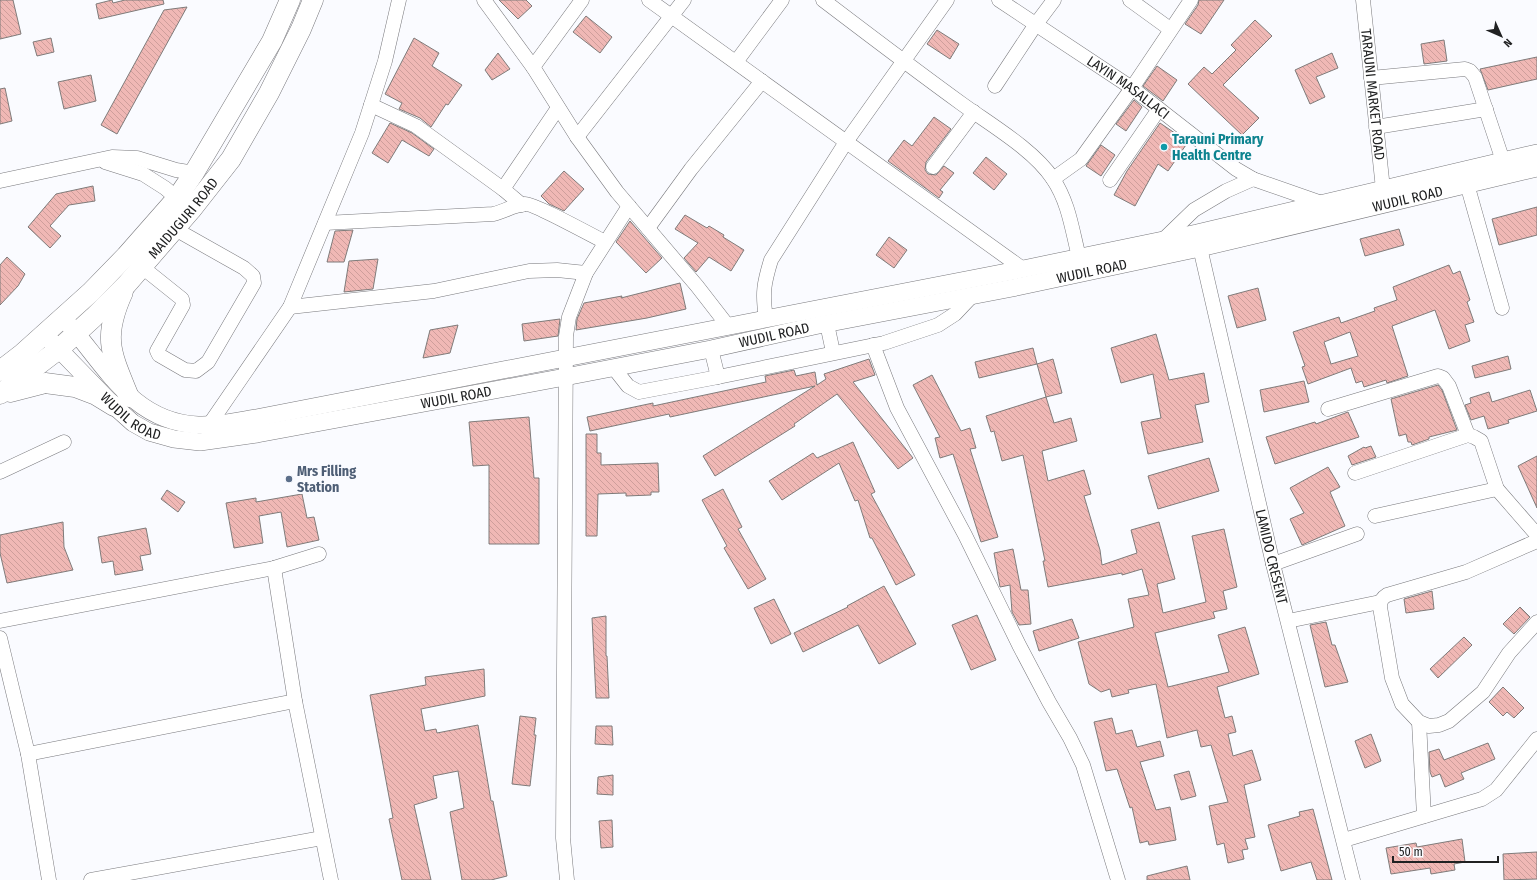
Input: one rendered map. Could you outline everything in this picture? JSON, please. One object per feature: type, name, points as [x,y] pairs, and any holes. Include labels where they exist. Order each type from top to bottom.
[{"type":"highway","name":"MAIDUGURI ROAD","points":[[0,371],[63,318],[91,292],[126,256],[177,198],[194,173],[272,41],[290,0]]},
{"type":"highway","name":"MAIDUGURI ROAD","points":[[0,394],[59,349],[77,333],[127,284],[191,210],[231,158],[270,93],[301,29],[313,0]]},
{"type":"highway","points":[[0,394],[44,384],[75,387],[96,395],[122,401],[110,337],[112,319],[127,284]]},
{"type":"main road","name":"WUDIL ROAD","points":[[44,334],[59,349],[122,401],[140,405],[155,415],[189,424],[256,426],[565,377],[972,296],[1198,240],[1385,197],[1503,161],[1537,153]]},
{"type":"main road","name":"WUDIL ROAD","points":[[63,318],[77,333],[105,370],[133,423],[149,432],[174,439],[200,442],[256,426],[565,357],[1023,269],[1164,239],[1198,240],[1322,203],[1385,197],[1467,184],[1537,168]]},
{"type":"street","points":[[209,425],[290,307],[362,133],[385,61],[399,0]]},
{"type":"street","points":[[484,0],[533,67],[578,138],[617,192],[697,286],[728,326]]},
{"type":"street","points":[[533,67],[582,0]]},
{"type":"street","points":[[649,0],[1023,269]]},
{"type":"street","points":[[578,138],[684,0]]},
{"type":"street","points":[[736,62],[782,0]]},
{"type":"street","points":[[823,0],[903,61],[1022,147],[1042,165],[1053,179],[1065,201],[1079,257]]},
{"type":"street","points":[[766,318],[763,299],[765,281],[771,260],[846,142],[947,0]]},
{"type":"street","name":"LAYIN MASALLACI","points":[[999,0],[1132,88],[1236,170],[1253,179],[1322,203]]},
{"type":"street","points":[[996,86],[1036,24],[1054,0]]},
{"type":"street","points":[[1130,0],[1170,29]]},
{"type":"street","points":[[1053,179],[1073,167],[1081,159],[1132,88],[1170,29],[1191,0]]},
{"type":"street","name":"TARAUNI MARKET ROAD","points":[[1363,0],[1385,197]]},
{"type":"street","points":[[1371,78],[1465,69],[1470,71],[1475,77],[1503,161]]},
{"type":"street","points":[[648,228],[691,169],[762,81]]},
{"type":"street","points":[[371,105],[416,126],[503,189],[522,205]]},
{"type":"street","points":[[503,189],[558,108]]},
{"type":"street","points":[[1376,127],[1486,108]]},
{"type":"street","points":[[1110,180],[1159,109]]},
{"type":"street","points":[[933,167],[974,112]]},
{"type":"street","points":[[0,181],[112,157],[137,158],[176,170],[194,173]]},
{"type":"street","points":[[99,160],[143,174],[177,198]]},
{"type":"street","points":[[1164,239],[1194,210],[1226,191],[1253,179]]},
{"type":"street","points":[[1467,184],[1502,308]]},
{"type":"street","points":[[325,223],[493,214],[527,204],[532,205],[605,242]]},
{"type":"street","points":[[567,880],[563,838],[566,336],[569,317],[586,273],[629,206]]},
{"type":"street","points":[[142,267],[182,299],[183,305],[157,351],[159,355],[185,370],[196,371],[208,362],[254,283],[253,276],[244,268],[175,229]]},
{"type":"street","name":"LAMIDO CRESENT","points":[[1198,240],[1273,564],[1353,880]]},
{"type":"street","points":[[290,307],[434,291],[529,271],[557,270],[586,273]]},
{"type":"street","points":[[613,367],[628,386],[639,392],[873,345],[938,325],[955,314],[972,296]]},
{"type":"street","points":[[827,324],[833,352]]},
{"type":"street","points":[[873,345],[897,408],[965,535],[1019,645],[1070,738],[1083,765],[1118,880]]},
{"type":"street","points":[[711,349],[718,376]]},
{"type":"street","points":[[1328,409],[1438,376],[1443,378],[1449,386],[1468,435]]},
{"type":"street","points":[[1355,473],[1468,435],[1474,437],[1480,441],[1497,489],[1537,535]]},
{"type":"street","points":[[0,472],[64,442]]},
{"type":"street","points":[[1375,516],[1497,489]]},
{"type":"street","points":[[1273,564],[1357,534]]},
{"type":"street","points":[[1537,541],[1466,572],[1387,595],[1382,598],[1380,602],[1392,678],[1402,704],[1419,722],[1429,726],[1439,725],[1450,721],[1483,692],[1509,653],[1537,622]]},
{"type":"street","points":[[0,621],[274,568],[320,554]]},
{"type":"street","points":[[274,568],[295,701],[330,880]]},
{"type":"street","points":[[1288,620],[1380,602]]},
{"type":"street","points":[[0,638],[28,754],[49,880]]},
{"type":"street","points":[[28,754],[295,701]]},
{"type":"street","points":[[1419,722],[1424,816]]},
{"type":"street","points":[[1344,840],[1482,799],[1496,790],[1537,739]]},
{"type":"street","points":[[91,880],[322,838]]},
{"type":"building","points":[[0,0],[13,0],[21,34],[0,39]]},
{"type":"building","points":[[112,0],[113,3],[125,0],[163,0],[164,4],[99,19],[96,4]]},
{"type":"building","points":[[499,0],[526,0],[532,6],[518,19]]},
{"type":"building","points":[[1199,0],[1224,0],[1201,34],[1185,24],[1198,5]]},
{"type":"building","points":[[187,7],[117,134],[101,125],[164,10]]},
{"type":"building","points":[[586,16],[612,37],[600,53],[573,32]]},
{"type":"building","points":[[1255,20],[1272,36],[1223,85],[1259,118],[1242,135],[1188,84],[1204,67],[1212,74],[1236,50],[1231,45]]},
{"type":"building","points":[[937,30],[959,44],[950,59],[927,44]]},
{"type":"building","points":[[51,38],[54,52],[37,56],[33,42]]},
{"type":"building","points":[[414,38],[439,53],[432,66],[462,85],[448,105],[446,104],[431,127],[420,118],[399,109],[402,103],[385,94]]},
{"type":"building","points":[[1444,40],[1447,61],[1424,64],[1421,44]]},
{"type":"building","points":[[498,53],[510,69],[492,80],[485,70]]},
{"type":"building","points":[[1332,53],[1338,68],[1316,77],[1325,97],[1310,104],[1295,70]]},
{"type":"building","points":[[1537,57],[1537,79],[1488,90],[1480,69]]},
{"type":"building","points":[[1157,66],[1177,80],[1163,101],[1143,86]]},
{"type":"building","points":[[91,75],[96,101],[64,109],[58,82]]},
{"type":"building","points":[[5,88],[12,121],[0,124],[0,89]]},
{"type":"building","points":[[1134,100],[1142,107],[1126,131],[1116,124]]},
{"type":"building","points":[[934,117],[951,129],[926,162],[925,170],[928,174],[936,175],[944,166],[954,173],[940,190],[943,192],[939,198],[888,161],[904,140],[912,146]]},
{"type":"building","points":[[390,123],[412,133],[434,149],[429,156],[402,140],[388,163],[372,153]]},
{"type":"building","points":[[1160,123],[1188,142],[1168,171],[1158,164],[1135,206],[1114,195],[1127,171]]},
{"type":"building","points":[[1101,145],[1115,155],[1101,176],[1086,166]]},
{"type":"building","points":[[986,157],[1007,174],[994,190],[973,173]]},
{"type":"building","points":[[564,171],[584,189],[564,211],[549,204],[541,196]]},
{"type":"building","points":[[93,186],[95,201],[69,205],[50,226],[61,236],[50,248],[28,227],[56,194]]},
{"type":"building","points":[[1537,207],[1537,235],[1499,245],[1492,219]]},
{"type":"building","points":[[685,215],[707,228],[709,226],[744,250],[731,271],[709,257],[696,272],[684,258],[698,243],[675,229]]},
{"type":"building","points":[[630,221],[662,258],[646,273],[616,242]]},
{"type":"building","points":[[1399,229],[1404,245],[1365,256],[1360,239]]},
{"type":"building","points":[[353,230],[344,262],[327,262],[335,231]]},
{"type":"building","points":[[889,237],[907,250],[894,268],[876,255]]},
{"type":"building","points":[[7,257],[25,274],[18,286],[0,305],[0,265]]},
{"type":"building","points":[[378,259],[373,289],[344,292],[349,261]]},
{"type":"building","points":[[1449,265],[1453,274],[1460,271],[1470,300],[1467,302],[1474,322],[1465,325],[1470,341],[1449,349],[1435,310],[1392,326],[1408,376],[1387,383],[1386,380],[1364,387],[1362,381],[1356,383],[1351,368],[1308,384],[1302,367],[1305,366],[1293,332],[1339,317],[1341,323],[1375,311],[1374,308],[1397,300],[1393,287]],"holes":[[[1350,332],[1358,356],[1331,364],[1324,342]]]},
{"type":"building","points":[[680,283],[686,309],[647,318],[576,330],[577,319],[584,303],[622,296],[621,298]]},
{"type":"building","points":[[1258,288],[1266,320],[1237,328],[1228,296]]},
{"type":"building","points":[[560,319],[558,336],[524,341],[522,324]]},
{"type":"building","points":[[458,325],[450,353],[423,358],[430,330]]},
{"type":"building","points":[[1156,334],[1169,380],[1204,373],[1209,402],[1195,405],[1203,442],[1148,454],[1141,422],[1161,418],[1153,374],[1121,383],[1111,348]]},
{"type":"building","points":[[1033,348],[1037,364],[979,378],[975,362]]},
{"type":"building","points":[[1508,356],[1511,369],[1475,378],[1472,366]]},
{"type":"building","points":[[869,359],[875,375],[853,382],[913,458],[898,469],[837,394],[794,424],[795,426],[715,476],[703,456],[815,386],[670,417],[669,414],[590,431],[587,417],[653,403],[653,406],[766,382],[765,376],[794,370],[796,376],[815,372],[817,385],[826,379],[824,374]]},
{"type":"building","points":[[1053,359],[1062,393],[1046,397],[1037,364]]},
{"type":"building","points":[[932,375],[961,431],[970,428],[976,448],[970,449],[998,537],[981,542],[953,454],[940,458],[935,438],[940,437],[913,385]]},
{"type":"building","points":[[1304,381],[1309,402],[1264,412],[1260,390]]},
{"type":"building","points":[[1438,385],[1442,390],[1457,430],[1429,437],[1429,439],[1412,445],[1411,442],[1408,442],[1406,434],[1399,436],[1391,399]]},
{"type":"building","points":[[1530,390],[1537,411],[1508,420],[1509,423],[1488,429],[1484,416],[1471,420],[1465,405],[1471,403],[1470,398],[1489,392],[1492,402]]},
{"type":"building","points":[[1046,397],[1054,423],[1071,418],[1077,441],[1042,451],[1048,481],[1084,470],[1091,494],[1084,496],[1100,550],[1102,565],[1137,553],[1131,530],[1159,522],[1175,579],[1157,584],[1163,613],[1206,602],[1192,536],[1224,529],[1237,587],[1223,591],[1227,609],[1213,612],[1215,618],[1155,633],[1168,687],[1229,672],[1218,635],[1245,627],[1259,674],[1217,687],[1225,718],[1232,716],[1236,732],[1228,734],[1233,756],[1252,750],[1261,780],[1244,785],[1255,837],[1245,839],[1248,849],[1242,850],[1244,859],[1228,863],[1224,843],[1217,845],[1209,806],[1228,802],[1211,745],[1201,747],[1197,730],[1167,738],[1156,684],[1128,690],[1129,693],[1112,697],[1110,689],[1101,692],[1089,684],[1078,642],[1134,627],[1128,599],[1149,595],[1142,569],[1122,575],[1122,573],[1048,587],[1043,561],[1045,561],[1023,455],[1002,461],[994,431],[991,432],[986,416]]},
{"type":"building","points":[[1348,412],[1359,437],[1275,464],[1266,437],[1315,422],[1316,424]]},
{"type":"building","points":[[529,417],[534,478],[539,478],[539,544],[489,544],[489,465],[473,466],[469,422]]},
{"type":"building","points":[[586,434],[597,434],[597,453],[601,453],[601,465],[658,463],[659,492],[651,492],[651,495],[626,496],[626,493],[598,494],[597,536],[586,536]]},
{"type":"building","points":[[853,442],[875,492],[871,494],[915,575],[896,585],[872,538],[870,538],[858,500],[855,501],[839,463],[782,500],[769,481],[813,453],[817,458]]},
{"type":"building","points":[[1371,446],[1376,457],[1352,465],[1348,456],[1364,447]]},
{"type":"building","points":[[1537,456],[1537,508],[1518,466]]},
{"type":"building","points":[[1209,458],[1219,491],[1158,509],[1148,476]]},
{"type":"building","points":[[1328,467],[1340,487],[1330,492],[1345,526],[1302,545],[1290,519],[1304,513],[1290,488]]},
{"type":"building","points":[[723,489],[742,527],[738,529],[766,579],[748,589],[724,548],[727,546],[702,500]]},
{"type":"building","points":[[167,490],[185,502],[178,512],[161,499]]},
{"type":"building","points":[[302,494],[307,518],[314,517],[319,540],[287,547],[281,512],[259,516],[263,543],[234,548],[226,503],[256,498],[256,502]]},
{"type":"building","points":[[63,522],[64,547],[73,570],[7,583],[0,553],[0,535]]},
{"type":"building","points":[[146,528],[151,554],[140,556],[143,570],[115,575],[113,561],[102,563],[98,537]]},
{"type":"building","points":[[1013,549],[1021,590],[1028,590],[1031,624],[1019,625],[1012,612],[1010,585],[1000,587],[994,553]]},
{"type":"building","points":[[884,586],[916,644],[879,664],[858,625],[803,652],[794,633],[848,607],[847,606]]},
{"type":"building","points":[[1432,591],[1434,609],[1406,613],[1404,599]]},
{"type":"building","points":[[774,599],[791,634],[771,644],[754,608]]},
{"type":"building","points":[[1520,607],[1530,617],[1514,634],[1503,624]]},
{"type":"building","points":[[977,615],[996,660],[971,670],[952,625]]},
{"type":"building","points":[[606,616],[606,656],[609,698],[596,698],[592,618]]},
{"type":"building","points":[[1072,619],[1079,638],[1039,651],[1033,631]]},
{"type":"building","points":[[1326,622],[1332,645],[1335,645],[1348,682],[1325,687],[1310,625]]},
{"type":"building","points":[[1464,637],[1472,645],[1438,678],[1430,669]]},
{"type":"building","points":[[484,669],[485,696],[421,709],[425,731],[436,729],[437,733],[478,725],[491,801],[493,801],[507,876],[491,880],[462,880],[450,812],[464,808],[458,771],[433,776],[437,798],[414,805],[431,880],[402,880],[389,819],[393,818],[370,695],[426,685],[425,677]]},
{"type":"building","points":[[1503,687],[1524,708],[1514,718],[1507,712],[1503,716],[1489,702]]},
{"type":"building","points":[[520,716],[536,718],[534,735],[536,735],[530,786],[512,784]]},
{"type":"building","points":[[1112,718],[1116,734],[1132,730],[1137,747],[1160,741],[1164,756],[1140,762],[1156,810],[1170,807],[1176,840],[1149,845],[1148,841],[1140,843],[1132,807],[1130,808],[1117,769],[1106,771],[1094,722]]},
{"type":"building","points":[[596,726],[612,726],[613,745],[595,744]]},
{"type":"building","points":[[1371,734],[1381,761],[1365,768],[1355,741]]},
{"type":"building","points":[[1488,743],[1495,759],[1461,773],[1464,779],[1445,787],[1440,774],[1432,777],[1430,772],[1429,752],[1439,749],[1444,760]]},
{"type":"building","points":[[1189,771],[1196,796],[1181,800],[1174,775]]},
{"type":"building","points":[[613,775],[613,795],[597,794],[598,777]]},
{"type":"building","points":[[1313,809],[1332,880],[1317,880],[1311,862],[1281,871],[1268,825],[1300,816],[1299,812]]},
{"type":"building","points":[[612,820],[613,847],[601,848],[599,821]]},
{"type":"building","points":[[1462,839],[1465,862],[1454,864],[1455,870],[1431,874],[1430,868],[1391,874],[1386,848],[1416,843],[1417,847]]},
{"type":"building","points":[[1537,852],[1537,879],[1504,880],[1503,854]]},
{"type":"building","points":[[1187,866],[1190,880],[1147,880],[1147,876]]},
{"type":"place","name":"Tarauni Primary Health Centre","points":[[1164,147]]},
{"type":"place","name":"Mrs Filling Station","points":[[289,479]]}]
